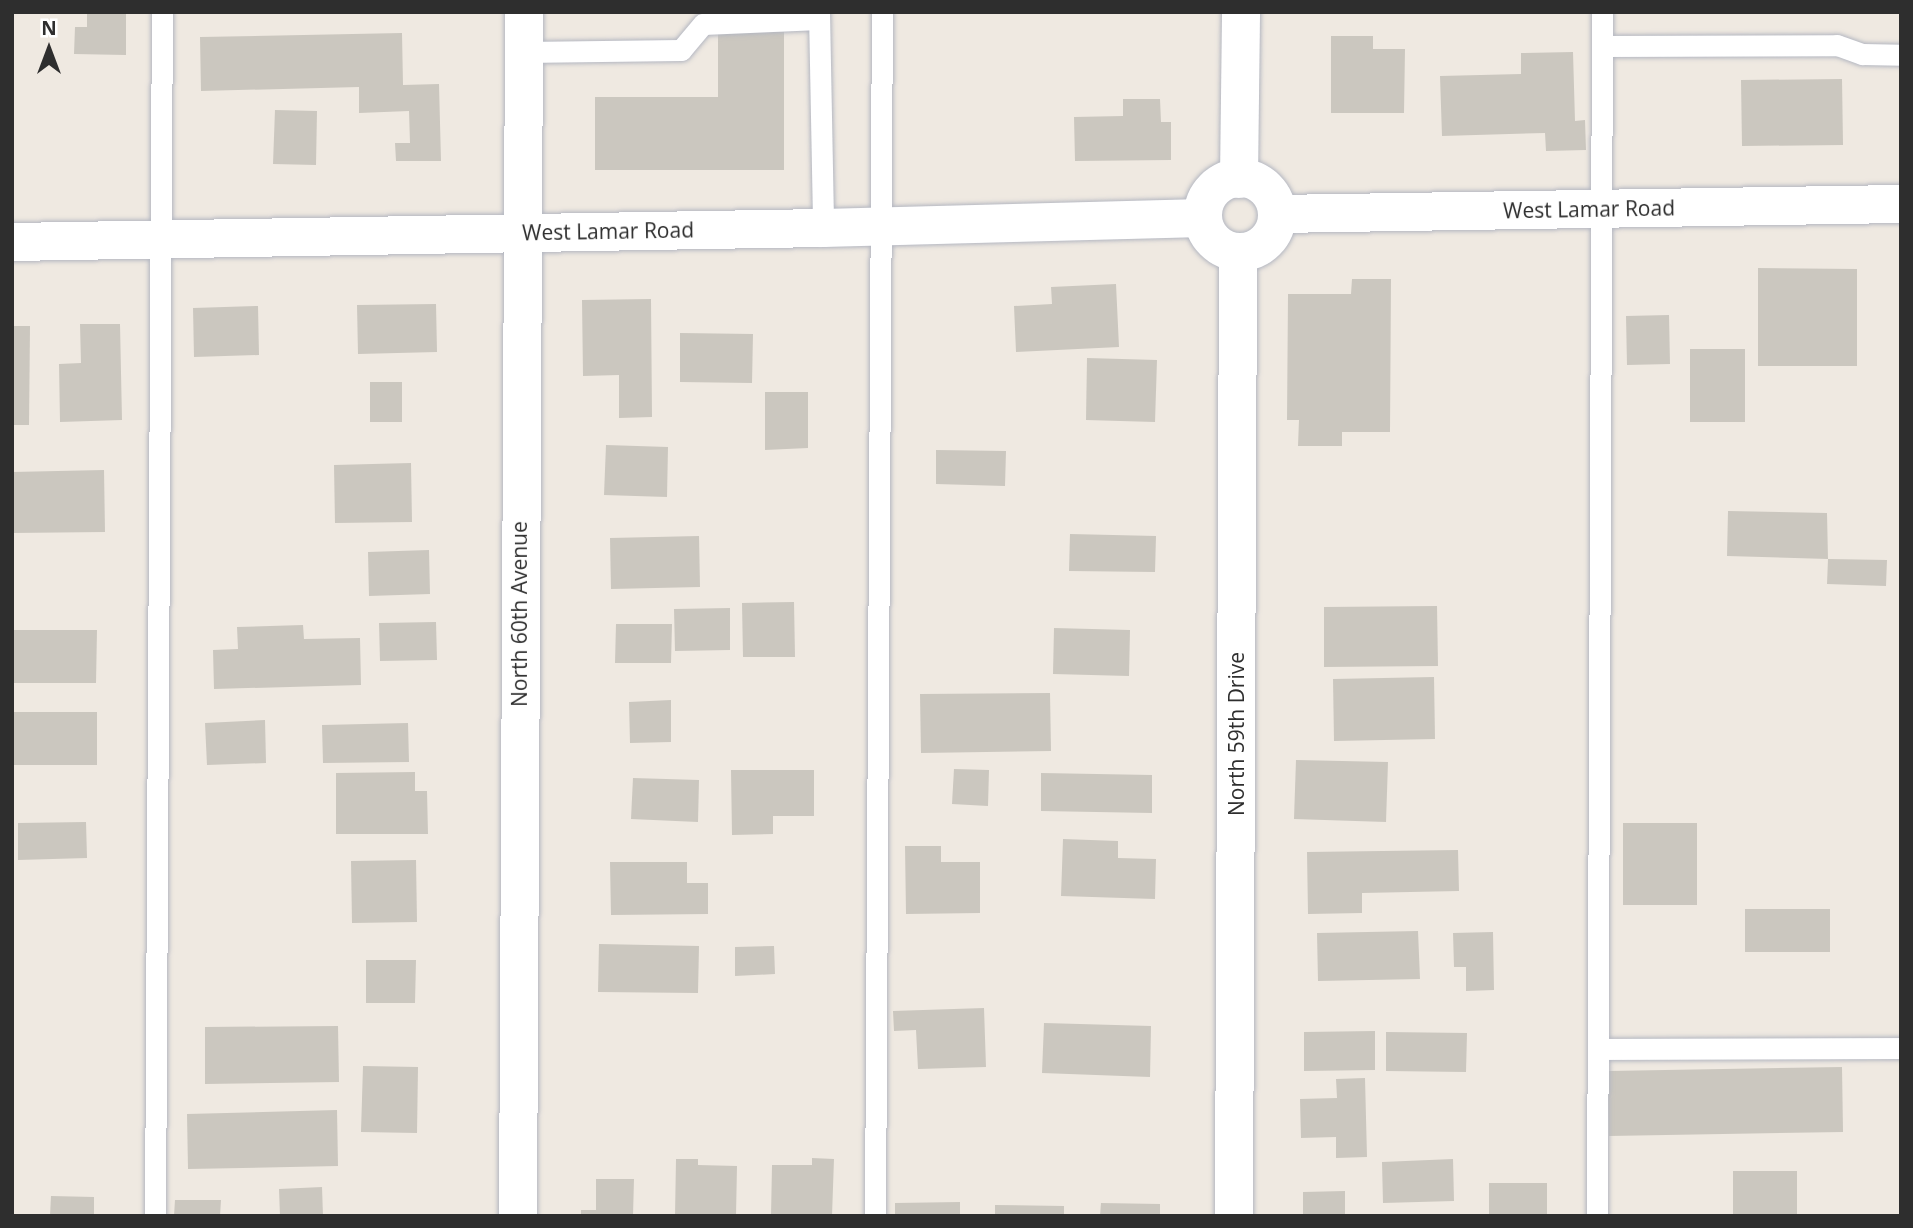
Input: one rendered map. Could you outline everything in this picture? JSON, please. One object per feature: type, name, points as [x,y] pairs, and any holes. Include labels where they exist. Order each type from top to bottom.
[{"type":"street","name":"North 60th Avenue","points":[[518,1216],[520,232],[524,12]]},
{"type":"street","points":[[1240,178],[1241,12]]},
{"type":"street","points":[[1240,178],[1261,185],[1275,203],[1277,214],[1270,237],[1250,251],[1238,252],[1228,250],[1210,238],[1203,218],[1203,208],[1213,190],[1230,180],[1240,178]]},
{"type":"street","name":"West Lamar Road","points":[[1277,214],[1901,204]]},
{"type":"street","name":"West Lamar Road","points":[[12,242],[823,228],[1203,218]]},
{"type":"street","name":"North 59th Drive","points":[[1234,1216],[1238,252]]},
{"type":"lane","points":[[155,1216],[162,12]]},
{"type":"lane","points":[[875,1216],[882,12]]},
{"type":"lane","points":[[1597,1216],[1602,12]]},
{"type":"lane","points":[[523,52],[681,50],[704,24],[819,16],[823,228]]},
{"type":"lane","points":[[1602,46],[1837,45],[1862,54],[1901,55]]},
{"type":"lane","points":[[1598,1049],[1901,1048]]},
{"type":"building","points":[[87,12],[126,12],[126,55],[74,54],[75,27],[87,27]]},
{"type":"building","points":[[718,32],[784,32],[784,170],[595,170],[595,97],[718,97]]},
{"type":"building","points":[[402,33],[403,85],[439,84],[441,161],[396,161],[395,143],[410,143],[409,111],[359,113],[359,87],[201,91],[200,37]]},
{"type":"building","points":[[1331,36],[1373,36],[1373,49],[1405,49],[1404,113],[1331,113]]},
{"type":"building","points":[[1573,52],[1575,121],[1585,120],[1586,150],[1546,151],[1545,133],[1442,136],[1440,76],[1521,74],[1521,53]]},
{"type":"building","points":[[1842,79],[1843,145],[1742,146],[1741,80]]},
{"type":"building","points":[[1123,99],[1160,99],[1161,122],[1171,122],[1171,160],[1075,161],[1074,117],[1123,116]]},
{"type":"building","points":[[275,110],[317,111],[316,165],[273,164]]},
{"type":"building","points":[[1758,268],[1857,269],[1857,366],[1758,366]]},
{"type":"building","points":[[1352,279],[1391,279],[1390,432],[1342,432],[1342,446],[1298,446],[1299,420],[1287,420],[1288,294],[1351,294]]},
{"type":"building","points":[[1116,284],[1119,347],[1016,352],[1014,306],[1052,304],[1051,287]]},
{"type":"building","points":[[651,299],[652,417],[619,418],[619,375],[583,376],[582,300]]},
{"type":"building","points":[[436,304],[437,352],[358,354],[357,305]]},
{"type":"building","points":[[258,306],[259,355],[194,357],[193,308]]},
{"type":"building","points":[[1669,315],[1670,364],[1627,365],[1626,316]]},
{"type":"building","points":[[80,324],[120,324],[122,420],[60,422],[59,364],[81,363]]},
{"type":"building","points":[[12,326],[30,326],[29,425],[12,425]]},
{"type":"building","points":[[680,333],[753,334],[752,383],[680,382]]},
{"type":"building","points":[[1690,349],[1745,349],[1745,422],[1690,422]]},
{"type":"building","points":[[1087,358],[1157,360],[1155,422],[1086,420]]},
{"type":"building","points":[[370,382],[402,382],[402,422],[370,422]]},
{"type":"building","points":[[765,392],[808,392],[808,448],[765,450]]},
{"type":"building","points":[[606,445],[668,447],[667,497],[604,495]]},
{"type":"building","points":[[936,450],[1006,451],[1005,486],[936,484]]},
{"type":"building","points":[[411,463],[412,522],[335,523],[334,465]]},
{"type":"building","points":[[104,470],[105,532],[12,533],[12,472]]},
{"type":"building","points":[[1728,511],[1827,513],[1828,559],[1727,556]]},
{"type":"building","points":[[1070,534],[1156,536],[1155,572],[1069,571]]},
{"type":"building","points":[[699,536],[700,587],[611,589],[610,538]]},
{"type":"building","points":[[429,550],[430,594],[369,596],[368,552]]},
{"type":"building","points":[[1828,559],[1887,560],[1886,586],[1827,584]]},
{"type":"building","points":[[794,602],[795,657],[743,657],[742,603]]},
{"type":"building","points":[[1437,606],[1438,666],[1324,667],[1324,607]]},
{"type":"building","points":[[730,608],[730,650],[675,651],[674,609]]},
{"type":"building","points":[[436,622],[437,660],[380,661],[379,623]]},
{"type":"building","points":[[616,624],[672,624],[671,663],[615,663]]},
{"type":"building","points":[[303,625],[304,639],[360,638],[361,685],[214,689],[213,650],[238,649],[237,627]]},
{"type":"building","points":[[1054,628],[1130,630],[1129,676],[1053,674]]},
{"type":"building","points":[[12,630],[97,630],[96,683],[12,683]]},
{"type":"building","points":[[1434,677],[1435,739],[1334,741],[1333,679]]},
{"type":"building","points":[[1050,693],[1051,751],[921,753],[920,694]]},
{"type":"building","points":[[671,700],[671,742],[630,743],[629,702]]},
{"type":"building","points":[[12,712],[97,712],[97,765],[12,765]]},
{"type":"building","points":[[265,720],[266,763],[207,765],[205,723]]},
{"type":"building","points":[[408,723],[409,762],[323,763],[322,725]]},
{"type":"building","points":[[1296,760],[1388,762],[1386,822],[1294,819]]},
{"type":"building","points":[[954,769],[989,770],[988,806],[952,804]]},
{"type":"building","points":[[731,770],[814,770],[814,816],[773,816],[773,834],[732,835]]},
{"type":"building","points":[[415,772],[415,791],[427,791],[428,834],[336,834],[336,773]]},
{"type":"building","points":[[1041,773],[1152,775],[1152,813],[1041,811]]},
{"type":"building","points":[[633,778],[699,780],[698,822],[631,819]]},
{"type":"building","points":[[86,822],[87,858],[18,860],[18,823]]},
{"type":"building","points":[[1623,823],[1697,823],[1697,905],[1623,905]]},
{"type":"building","points":[[1063,839],[1118,841],[1118,858],[1156,859],[1155,899],[1061,896]]},
{"type":"building","points":[[905,846],[941,846],[941,862],[980,862],[980,913],[906,914]]},
{"type":"building","points":[[1458,850],[1459,891],[1362,893],[1362,913],[1308,914],[1307,852]]},
{"type":"building","points":[[416,860],[417,922],[352,923],[351,861]]},
{"type":"building","points":[[610,862],[687,862],[687,883],[708,883],[708,914],[611,915]]},
{"type":"building","points":[[1745,909],[1830,909],[1830,952],[1745,952]]},
{"type":"building","points":[[1418,931],[1420,979],[1318,981],[1317,933]]},
{"type":"building","points":[[1493,932],[1494,990],[1466,991],[1466,967],[1454,967],[1453,933]]},
{"type":"building","points":[[599,944],[699,946],[698,993],[598,992]]},
{"type":"building","points":[[774,946],[775,974],[735,976],[735,947]]},
{"type":"building","points":[[366,960],[416,960],[415,1003],[366,1003]]},
{"type":"building","points":[[984,1008],[986,1067],[918,1069],[916,1030],[894,1031],[893,1011]]},
{"type":"building","points":[[1044,1023],[1151,1026],[1150,1077],[1042,1073]]},
{"type":"building","points":[[338,1026],[339,1082],[205,1084],[205,1027]]},
{"type":"building","points":[[1375,1031],[1375,1070],[1304,1071],[1304,1032]]},
{"type":"building","points":[[1386,1032],[1467,1033],[1466,1072],[1386,1071]]},
{"type":"building","points":[[363,1066],[418,1067],[417,1133],[361,1132]]},
{"type":"building","points":[[1842,1067],[1843,1132],[1609,1136],[1608,1071]]},
{"type":"building","points":[[1365,1078],[1367,1157],[1336,1158],[1336,1137],[1301,1138],[1300,1099],[1337,1098],[1336,1079]]},
{"type":"building","points":[[337,1110],[338,1166],[188,1169],[187,1114]]},
{"type":"building","points":[[812,1158],[834,1159],[832,1216],[771,1216],[772,1165],[812,1165]]},
{"type":"building","points":[[676,1159],[698,1159],[698,1165],[737,1166],[736,1216],[675,1216]]},
{"type":"building","points":[[1453,1159],[1454,1201],[1383,1203],[1382,1162]]},
{"type":"building","points":[[1733,1171],[1797,1171],[1797,1216],[1733,1216]]},
{"type":"building","points":[[596,1179],[634,1179],[633,1216],[581,1216],[581,1210],[596,1210]]},
{"type":"building","points":[[1489,1183],[1547,1183],[1547,1216],[1489,1216]]},
{"type":"building","points":[[322,1187],[323,1216],[280,1216],[279,1189]]},
{"type":"building","points":[[1345,1191],[1345,1216],[1303,1216],[1303,1192]]},
{"type":"building","points":[[51,1196],[94,1197],[94,1216],[50,1216]]},
{"type":"building","points":[[175,1200],[221,1200],[220,1216],[174,1216]]},
{"type":"building","points":[[960,1202],[960,1216],[895,1216],[895,1203]]},
{"type":"building","points":[[1101,1203],[1160,1204],[1160,1216],[1100,1216]]},
{"type":"building","points":[[995,1205],[1064,1206],[1064,1216],[995,1216]]}]
